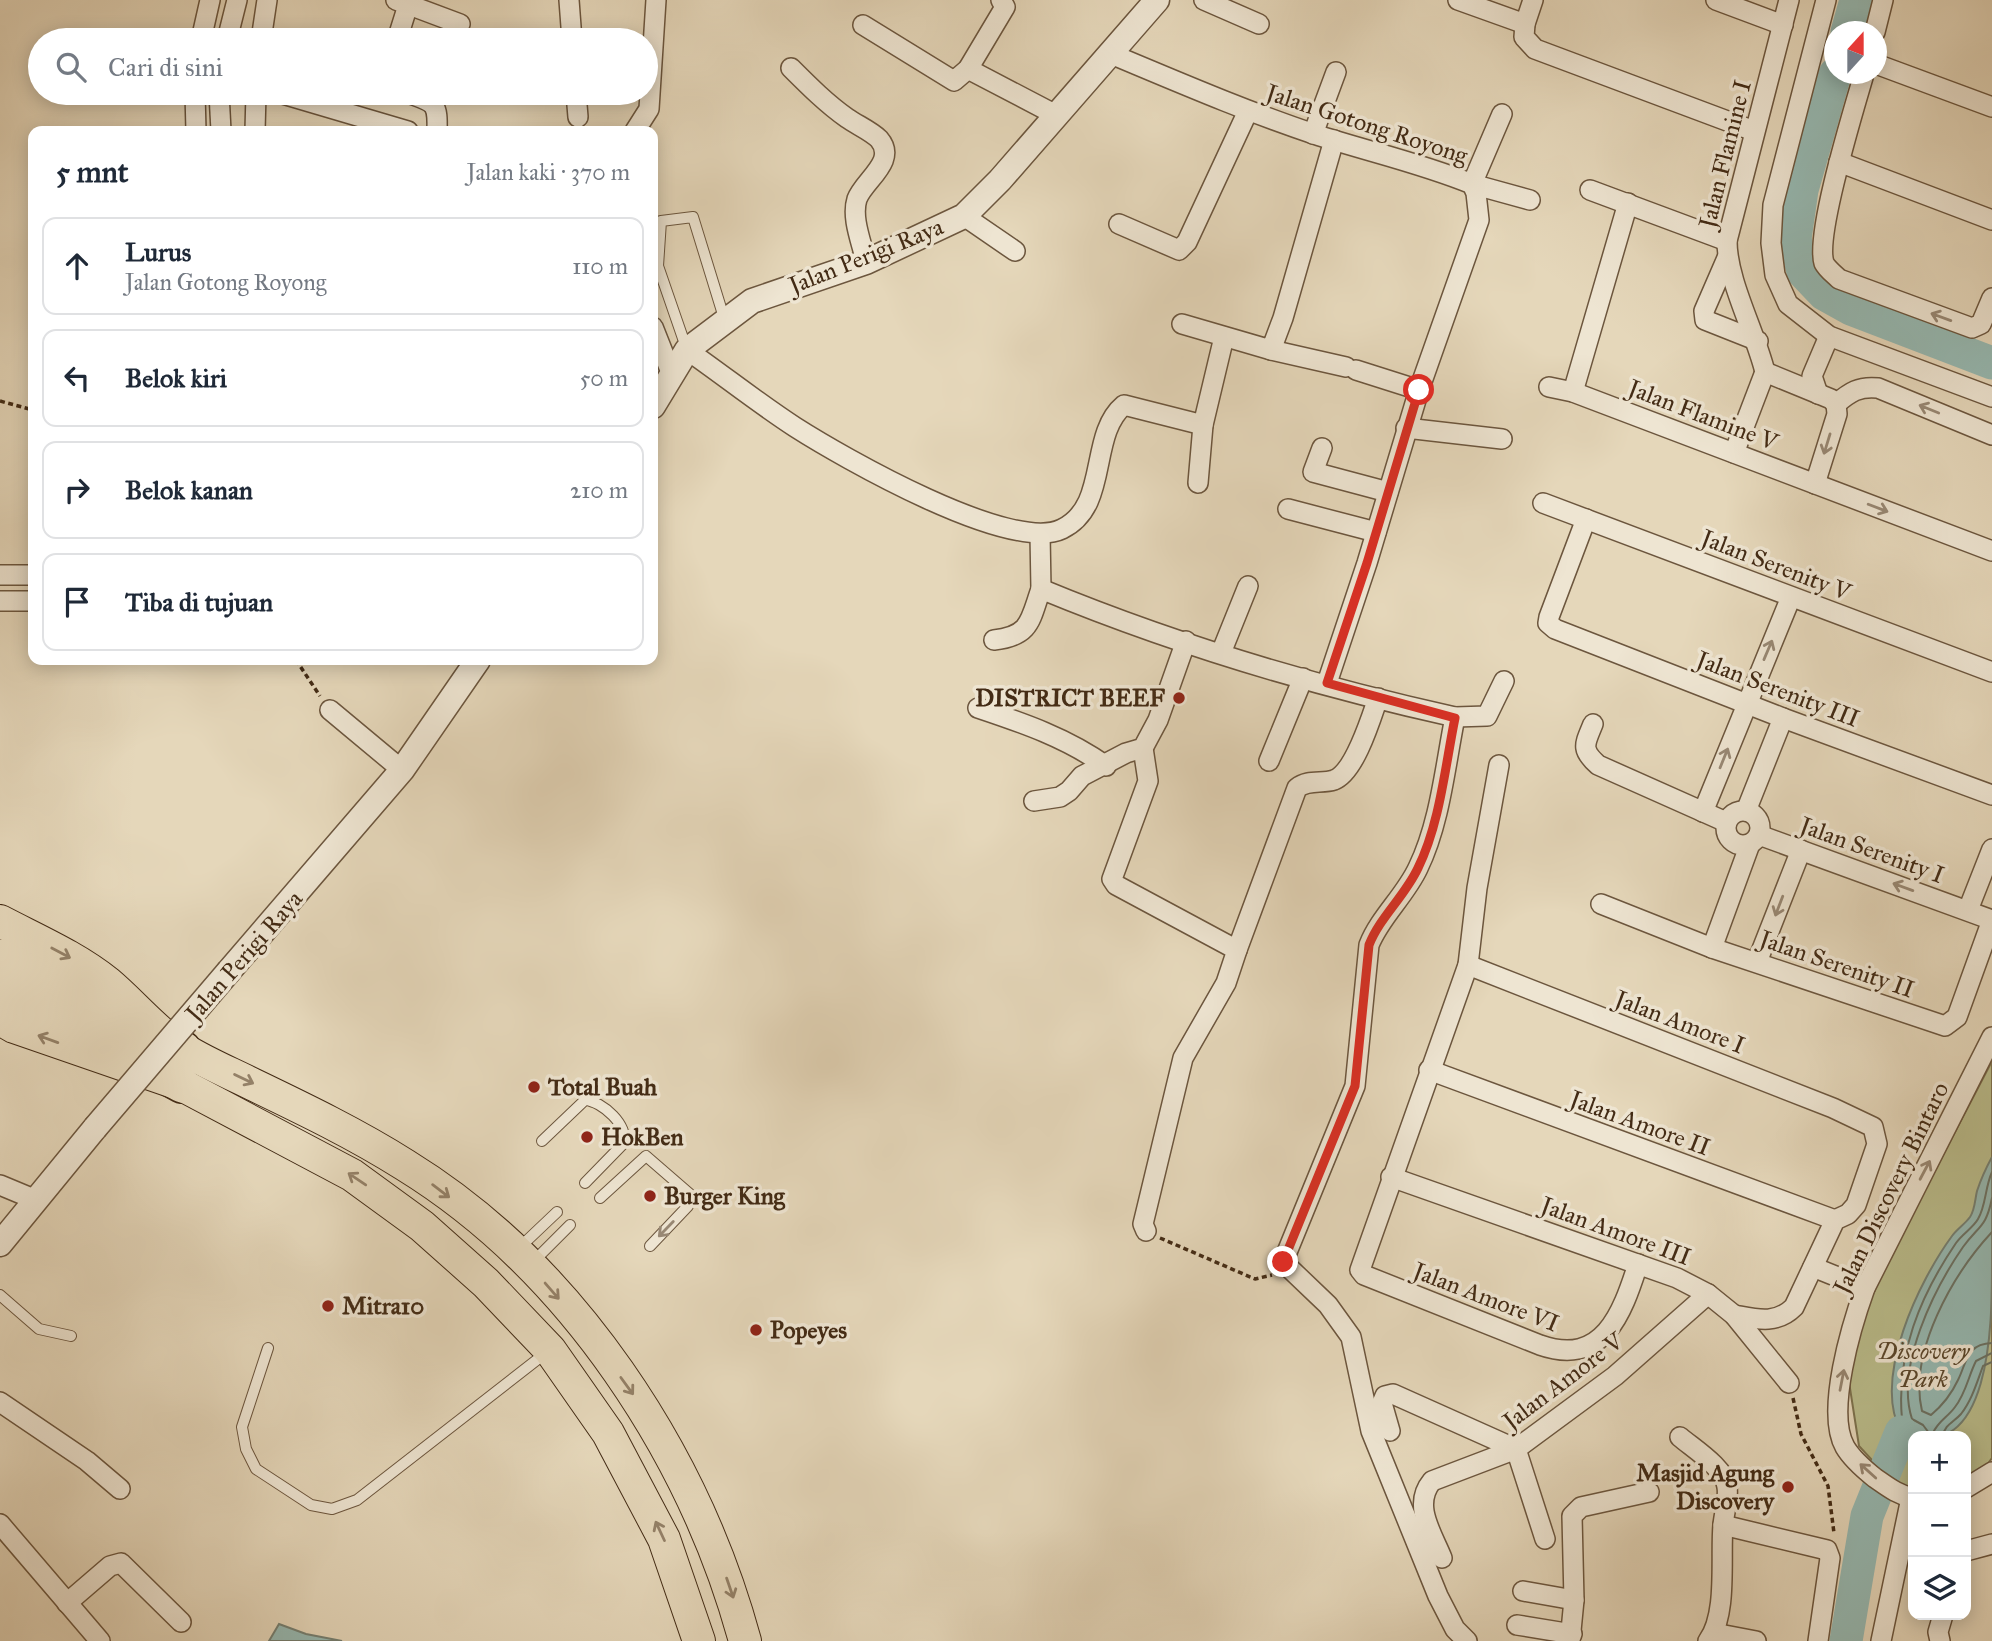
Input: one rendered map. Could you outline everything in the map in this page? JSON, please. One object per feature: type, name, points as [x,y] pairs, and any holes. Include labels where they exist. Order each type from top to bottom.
[{"type":"highway","points":[[0,957],[16,996],[182,1085]]},
{"type":"highway","points":[[16,996],[138,1030],[183,1049]]},
{"type":"main road","points":[[0,921],[86,967],[183,1049],[339,1126],[407,1166],[522,1259],[587,1331],[647,1413],[674,1458],[719,1555],[745,1641]]},
{"type":"main road","points":[[182,1085],[362,1182],[422,1226],[486,1283],[550,1350],[608,1433],[644,1496],[678,1573],[699,1641]]},
{"type":"street","points":[[204,28],[210,0]]},
{"type":"street","points":[[230,28],[237,0]]},
{"type":"street","points":[[263,28],[267,0]]},
{"type":"street","points":[[569,0],[571,28]]},
{"type":"street","points":[[654,28],[656,0]]},
{"type":"street","points":[[863,24],[950,81],[958,79],[968,69],[1005,7],[1001,0]]},
{"type":"street","name":"Jalan Perigi Raya","points":[[658,398],[687,350],[752,301],[866,262],[964,216],[1000,180],[1157,0]]},
{"type":"street","points":[[1204,0],[1259,24]]},
{"type":"street","points":[[1458,0],[1526,33],[1535,49],[1754,131]]},
{"type":"street","points":[[1526,33],[1533,0]]},
{"type":"street","points":[[1716,0],[1783,25]]},
{"type":"street","name":"Jalan Flamine I","points":[[1765,372],[1758,341],[1727,250],[1754,131],[1789,0]]},
{"type":"street","points":[[1826,0],[1773,205],[1771,243],[1775,275],[1788,304],[1829,337],[1992,397]]},
{"type":"street","points":[[1878,21],[1883,0]]},
{"type":"street","points":[[399,28],[402,2],[460,24]]},
{"type":"street","name":"Jalan Gotong Royong","points":[[1111,54],[1248,111],[1472,184],[1476,193],[1479,220],[1406,429],[1327,683]]},
{"type":"street","points":[[791,68],[846,117],[879,139],[885,153],[882,166],[867,182],[857,199],[855,214],[866,262]]},
{"type":"street","points":[[1887,68],[1992,107]]},
{"type":"street","points":[[968,69],[1056,115]]},
{"type":"street","points":[[1314,134],[1336,72]]},
{"type":"street","points":[[1861,84],[1839,162],[1822,248],[1825,266],[1839,279],[1972,328],[1981,324],[1992,300]]},
{"type":"street","points":[[195,105],[196,126]]},
{"type":"street","points":[[219,105],[220,126]]},
{"type":"street","points":[[255,126],[256,105]]},
{"type":"street","points":[[320,105],[391,126]]},
{"type":"street","points":[[435,105],[436,126]]},
{"type":"street","points":[[577,105],[578,117]]},
{"type":"street","points":[[638,126],[649,105]]},
{"type":"street","points":[[1119,223],[1179,250],[1186,243],[1248,111]]},
{"type":"street","points":[[1502,114],[1472,184],[1530,200]]},
{"type":"street","points":[[1271,350],[1283,318],[1334,140]]},
{"type":"street","points":[[1839,162],[1992,220]]},
{"type":"street","points":[[1590,190],[1629,203],[1727,250],[1704,311],[1705,320],[1758,341]]},
{"type":"street","points":[[1573,392],[1629,203]]},
{"type":"street","points":[[964,216],[1015,251]]},
{"type":"street","points":[[1182,324],[1419,390]]},
{"type":"street","points":[[1198,483],[1203,425],[1224,337]]},
{"type":"street","points":[[1815,385],[1829,337]]},
{"type":"street","points":[[658,340],[672,375]]},
{"type":"street","points":[[687,350],[792,425],[853,462],[997,526],[1040,534],[1063,529],[1081,513],[1097,479],[1104,439],[1117,411],[1124,405],[1203,425]]},
{"type":"street","points":[[1734,453],[1765,372],[1790,382],[1815,385],[1836,404],[1837,414],[1815,484]]},
{"type":"street","points":[[1836,404],[1849,392],[1864,386],[1878,388],[1992,435]]},
{"type":"street","name":"Jalan Flamine V","points":[[1549,387],[1573,392],[1992,551]]},
{"type":"street","points":[[1406,429],[1502,439]]},
{"type":"street","points":[[1322,447],[1313,472],[1388,492]]},
{"type":"street","name":"Jalan Serenity V","points":[[1543,503],[1992,672]]},
{"type":"street","points":[[1288,509],[1376,532]]},
{"type":"street","name":"Jalan Serenity III","points":[[1586,519],[1548,623],[1555,629],[1746,704],[1992,795]]},
{"type":"street","points":[[994,639],[1016,637],[1027,627],[1041,589],[1040,534]]},
{"type":"street","points":[[0,575],[28,575]]},
{"type":"street","points":[[1221,653],[1248,586]]},
{"type":"street","points":[[1041,589],[1109,617],[1221,653],[1303,678],[1455,718],[1488,716],[1504,681]]},
{"type":"street","points":[[1703,812],[1791,597]]},
{"type":"street","points":[[0,601],[28,601]]},
{"type":"street","points":[[1186,641],[1158,720],[1143,748],[1148,781],[1112,879],[1116,885],[1237,950]]},
{"type":"street","name":"Jalan Perigi Raya","points":[[0,1244],[95,1128],[402,769],[475,665]]},
{"type":"street","points":[[1269,761],[1303,678]]},
{"type":"street","points":[[1146,1231],[1143,1224],[1183,1058],[1226,983],[1297,788],[1302,784],[1335,780],[1343,775],[1355,757],[1378,698]]},
{"type":"street","points":[[978,708],[1041,730],[1084,750],[1106,766]]},
{"type":"street","points":[[330,710],[402,769]]},
{"type":"street","points":[[1455,718],[1426,850],[1404,895],[1373,933],[1369,945],[1358,1070],[1349,1104],[1283,1262],[1328,1305],[1350,1337],[1371,1431],[1438,1596],[1455,1629],[1467,1641]]},
{"type":"street","points":[[1746,811],[1783,718]]},
{"type":"street","points":[[1593,724],[1585,749],[1598,765],[1726,822]]},
{"type":"street","points":[[1034,801],[1060,797],[1069,792],[1082,776],[1106,766],[1126,753],[1143,748]]},
{"type":"street","points":[[1391,1177],[1468,965],[1477,888],[1499,765]]},
{"type":"street","points":[[1712,948],[1755,839],[1760,822],[1746,811],[1734,813],[1726,822],[1731,841],[1744,845],[1755,839]]},
{"type":"street","name":"Jalan Serenity I","points":[[1755,839],[1801,850],[1992,920]]},
{"type":"street","name":"Jalan Serenity I","points":[[1968,910],[1992,849]]},
{"type":"street","points":[[1757,962],[1801,850]]},
{"type":"street","name":"Jalan Serenity II","points":[[1601,904],[1712,948],[1945,1026],[1958,1017],[1992,920]]},
{"type":"street","name":"Jalan Amore I","points":[[1468,965],[1833,1108],[1873,1127],[1877,1144],[1856,1205],[1848,1214],[1835,1220]]},
{"type":"street","name":"Jalan Discovery Bintaro","points":[[1881,1641],[1906,1496],[1864,1469],[1845,1447],[1841,1436],[1838,1401],[1853,1323],[1865,1287],[1992,1037]]},
{"type":"street","name":"Jalan Amore II","points":[[1429,1070],[1835,1220]]},
{"type":"street","name":"Jalan Amore VI","points":[[1391,1177],[1360,1263],[1364,1275],[1559,1352],[1576,1353],[1607,1332],[1619,1315],[1638,1264]]},
{"type":"street","name":"Jalan Amore III","points":[[1391,1177],[1638,1264],[1708,1294],[1734,1315],[1789,1382]]},
{"type":"street","points":[[0,1185],[36,1200]]},
{"type":"street","points":[[1734,1315],[1761,1320],[1784,1317],[1802,1296],[1835,1220]]},
{"type":"street","points":[[1813,1266],[1865,1287]]},
{"type":"street","name":"Jalan Amore V","points":[[1442,1558],[1422,1510],[1425,1489],[1432,1481],[1516,1449],[1615,1376],[1708,1294]]},
{"type":"street","points":[[1390,1431],[1382,1403],[1385,1396],[1393,1394],[1516,1449],[1545,1539]]},
{"type":"street","points":[[0,1402],[86,1461],[120,1489]]},
{"type":"street","points":[[1680,1437],[1722,1474],[1727,1487],[1722,1579],[1711,1637],[1756,1641]]},
{"type":"street","points":[[1971,1485],[1992,1472]]},
{"type":"street","points":[[1517,1625],[1571,1637],[1574,1600],[1571,1522],[1575,1511],[1581,1507],[1649,1492]]},
{"type":"street","points":[[0,1524],[100,1641]]},
{"type":"street","points":[[1723,1525],[1831,1543],[1818,1641]]},
{"type":"street","points":[[67,1603],[110,1566],[121,1563],[181,1622]]},
{"type":"street","points":[[1523,1591],[1574,1600]]},
{"type":"street","points":[[1940,1641],[1938,1632],[1942,1620]]},
{"type":"lane","points":[[687,350],[658,266],[661,221],[693,216],[725,322]]},
{"type":"lane","points":[[542,1141],[585,1100],[598,1103],[607,1111],[624,1128],[626,1136],[623,1143],[585,1183]]},
{"type":"lane","points":[[600,1198],[646,1156],[691,1195],[688,1206],[650,1246]]},
{"type":"lane","points":[[522,1259],[557,1212]]},
{"type":"lane","points":[[522,1259],[570,1225]]},
{"type":"lane","points":[[0,1295],[38,1329],[71,1336]]},
{"type":"lane","points":[[268,1348],[242,1427],[246,1449],[256,1469],[311,1505],[332,1509],[357,1500],[550,1350]]},
{"type":"path","points":[[0,401],[28,409]]},
{"type":"path","points":[[299,665],[330,710]]},
{"type":"path","points":[[1146,1231],[1255,1279],[1270,1278],[1283,1262]]},
{"type":"path","points":[[1789,1382],[1801,1434],[1828,1486],[1831,1543]]},
{"type":"green space","name":"Discovery Park","points":[[1992,1061],[1992,1458],[1984,1469],[1971,1476],[1971,1431],[1908,1431],[1908,1487],[1895,1485],[1859,1446],[1849,1382],[1863,1308]]},
{"type":"water","points":[[1992,1157],[1991,1320],[1981,1384],[1970,1411],[1954,1430],[1901,1432],[1894,1410],[1892,1385],[1903,1331],[1939,1255],[1954,1233],[1972,1214]]},
{"type":"water","points":[[279,1624],[306,1634],[342,1641],[269,1641]]},
{"type":"waterway","points":[[1850,21],[1856,0]]},
{"type":"waterway","points":[[1832,84],[1802,190],[1795,239],[1803,272],[1824,294],[1851,309],[1992,363]]},
{"type":"waterway","points":[[1846,1641],[1867,1516],[1901,1432]]},
{"type":"place","name":"DISTRICT BEEF","points":[[1179,698]]},
{"type":"place","name":"Total Buah","points":[[534,1087]]},
{"type":"place","name":"HokBen","points":[[587,1137]]},
{"type":"place","name":"Burger King","points":[[650,1196]]},
{"type":"place","name":"Mitra10","points":[[328,1306]]},
{"type":"place","name":"Popeyes","points":[[756,1330]]},
{"type":"place","name":"Masjid Agung Discovery","points":[[1788,1487]]},
{"type":"route","points":[[1283,1262],[1355,1086],[1369,945],[1373,933],[1404,895],[1426,850],[1455,718],[1327,683],[1367,563],[1419,390]]}]
